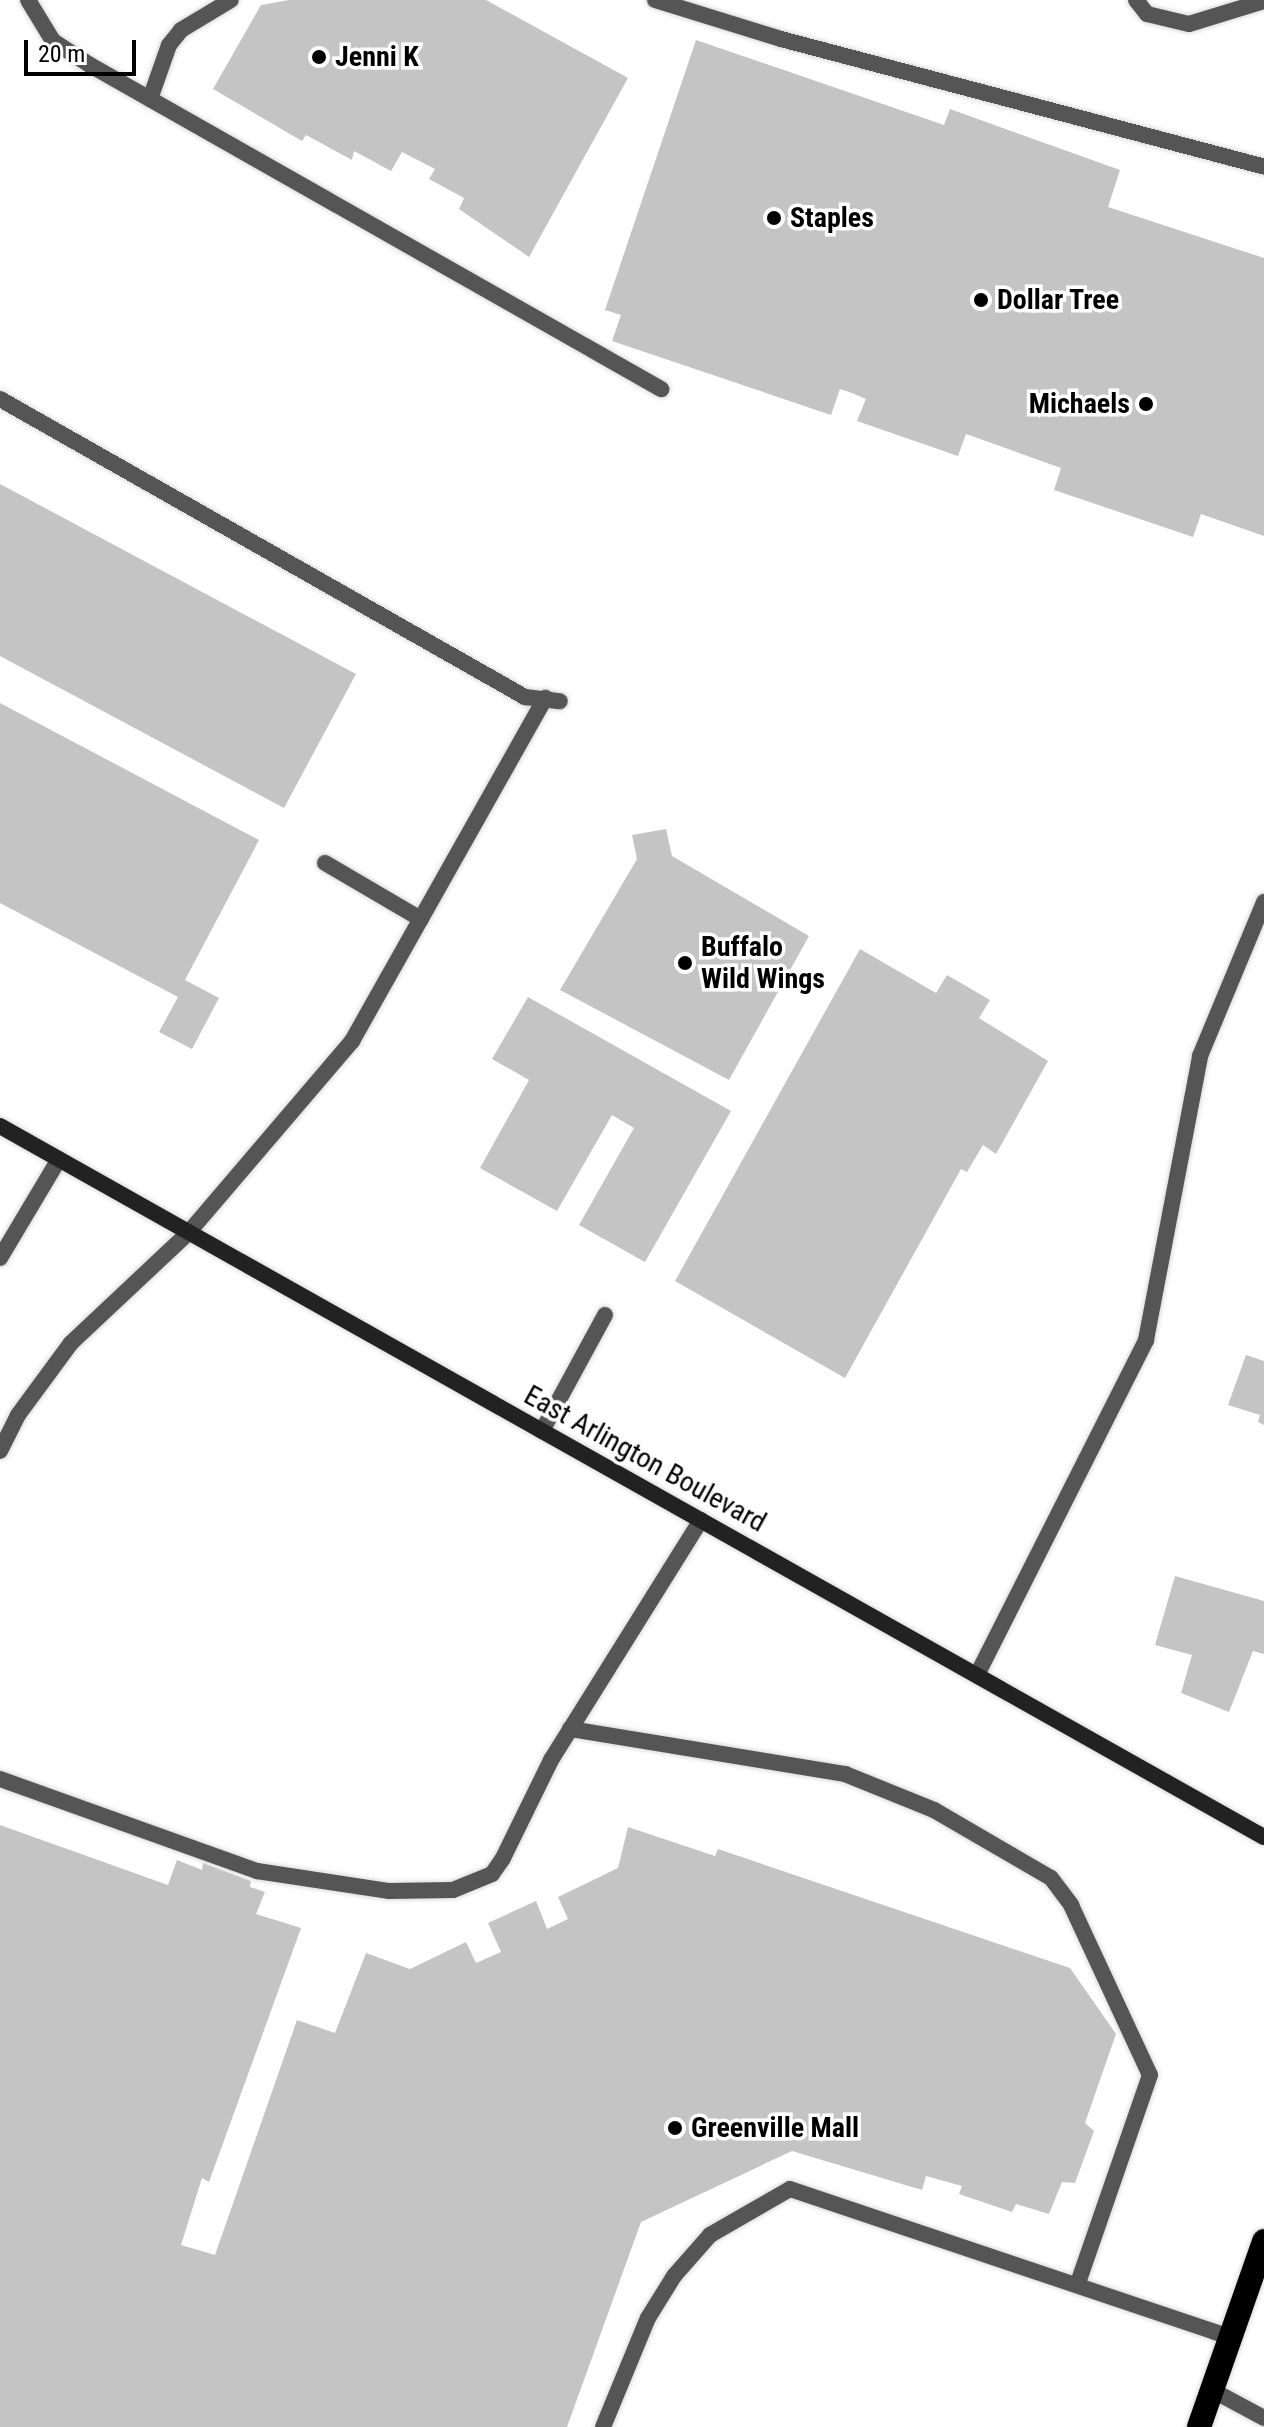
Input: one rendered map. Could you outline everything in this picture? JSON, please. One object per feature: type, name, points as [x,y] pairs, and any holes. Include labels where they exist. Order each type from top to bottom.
[{"type":"highway","points":[[1199,2427],[1264,2241]]},
{"type":"main road","name":"East Arlington Boulevard","points":[[0,1126],[1264,1837]]},
{"type":"lane","points":[[28,0],[53,41],[90,65],[661,389]]},
{"type":"lane","points":[[150,99],[169,45],[181,30],[231,0]]},
{"type":"lane","points":[[655,0],[781,39],[1264,167]]},
{"type":"lane","points":[[1136,0],[1147,14],[1189,24],[1264,1]]},
{"type":"lane","points":[[0,399],[525,697],[552,700],[352,1041],[189,1232],[71,1343],[18,1415],[0,1451]]},
{"type":"lane","points":[[325,863],[421,919]]},
{"type":"lane","points":[[977,1675],[1146,1340],[1200,1056],[1264,902]]},
{"type":"lane","points":[[0,1258],[59,1159]]},
{"type":"lane","points":[[542,1431],[605,1315]]},
{"type":"lane","points":[[0,1779],[257,1871],[423,1894],[453,1890],[492,1874],[570,1729],[701,1520]]},
{"type":"lane","points":[[570,1729],[845,1774],[934,1810],[1057,1884],[1071,1905],[1150,2075],[1078,2283]]},
{"type":"lane","points":[[603,2427],[648,2318],[674,2276],[710,2235],[779,2192],[804,2191],[1231,2337]]},
{"type":"lane","points":[[1212,2390],[1264,2418]]},
{"type":"building","points":[[289,0],[486,0],[628,78],[529,257],[459,209],[464,198],[429,179],[435,169],[402,152],[391,171],[354,151],[352,160],[306,135],[302,141],[213,89],[261,5]]},
{"type":"building","points":[[696,40],[944,125],[950,109],[1120,170],[1108,207],[1264,258],[1264,536],[1201,514],[1193,537],[1054,490],[1061,468],[966,434],[958,456],[857,421],[866,399],[852,393],[840,389],[831,415],[612,341],[621,315],[605,310]]},
{"type":"building","points":[[0,484],[356,674],[284,808],[0,656]]},
{"type":"building","points":[[0,703],[259,840],[185,980],[219,998],[192,1049],[159,1032],[178,997],[0,903]]},
{"type":"building","name":"Buffalo Wild Wings","points":[[666,829],[672,856],[809,936],[729,1080],[560,990],[637,859],[632,835]]},
{"type":"building","points":[[860,949],[936,993],[947,975],[990,1000],[979,1018],[1048,1061],[996,1154],[983,1145],[967,1172],[961,1169],[845,1378],[675,1281]]},
{"type":"building","points":[[528,997],[731,1111],[645,1262],[579,1225],[634,1128],[612,1115],[557,1211],[480,1168],[529,1080],[492,1059]]},
{"type":"building","points":[[1246,1355],[1264,1361],[1264,1425],[1258,1422],[1260,1415],[1228,1405]]},
{"type":"building","points":[[1175,1576],[1264,1601],[1264,1654],[1253,1651],[1229,1712],[1181,1693],[1192,1655],[1155,1645]]},
{"type":"building","name":"Greenville Mall","points":[[0,1825],[168,1885],[177,1860],[202,1870],[203,1863],[251,1881],[250,1887],[265,1892],[256,1914],[301,1928],[209,2182],[202,2178],[181,2245],[215,2255],[297,2020],[335,2033],[366,1953],[410,1969],[466,1942],[476,1963],[501,1952],[488,1923],[536,1901],[547,1929],[568,1919],[558,1897],[618,1868],[628,1827],[715,1856],[718,1849],[1070,1968],[1116,2034],[1085,2123],[1094,2131],[1075,2183],[1062,2182],[1049,2214],[1016,2204],[1012,2212],[959,2194],[962,2186],[926,2176],[922,2190],[792,2151],[641,2222],[567,2427],[0,2427]]},
{"type":"place","name":"Jenni K","points":[[319,57]]},
{"type":"place","name":"Staples","points":[[774,218]]},
{"type":"place","name":"Dollar Tree","points":[[981,300]]},
{"type":"place","name":"Michaels","points":[[1146,404]]},
{"type":"place","name":"Buffalo Wild Wings","points":[[685,963]]},
{"type":"place","name":"Greenville Mall","points":[[675,2128]]}]
